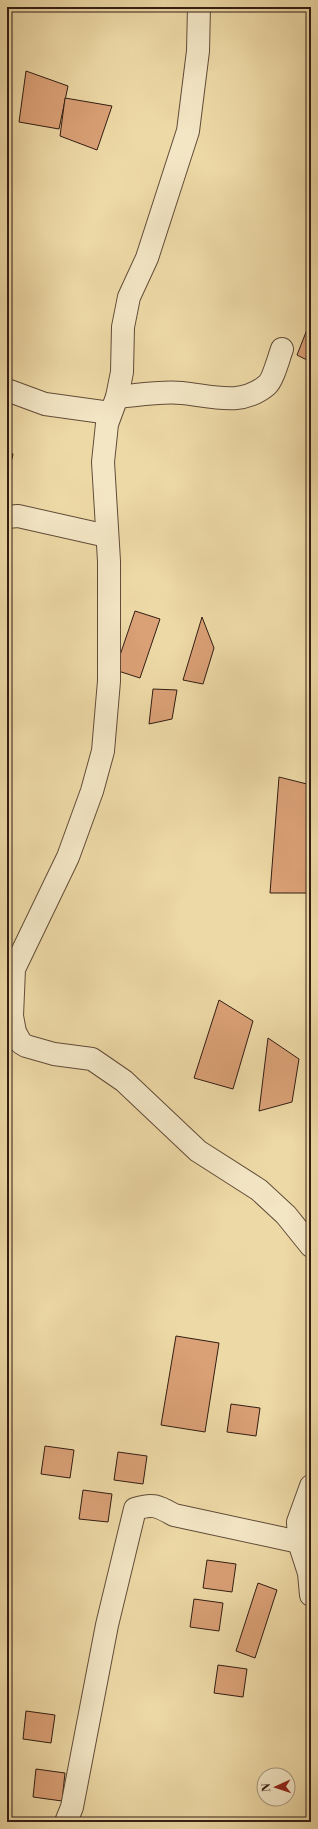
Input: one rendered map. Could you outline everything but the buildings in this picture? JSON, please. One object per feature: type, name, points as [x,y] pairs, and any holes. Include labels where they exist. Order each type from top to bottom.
[{"type":"street","points":[[199,7],[198,51],[188,131],[147,258],[129,297],[123,327],[122,372],[114,406],[107,424],[103,462],[109,569],[109,681],[103,751],[92,791],[68,857],[14,969],[12,1016],[15,1032],[21,1042],[26,1046],[54,1054],[92,1059],[124,1081],[198,1151],[259,1190],[286,1215],[311,1246]]},
{"type":"street","points":[[7,390],[45,404],[114,406],[155,393],[181,393],[214,398],[245,398],[268,384],[282,349]]},
{"type":"street","points":[[7,517],[18,516],[107,536]]},
{"type":"street","points":[[311,1486],[298,1522],[299,1542],[308,1573],[311,1594]]},
{"type":"street","points":[[66,1822],[72,1806],[107,1625],[135,1509],[149,1504],[174,1515],[299,1542]]}]
